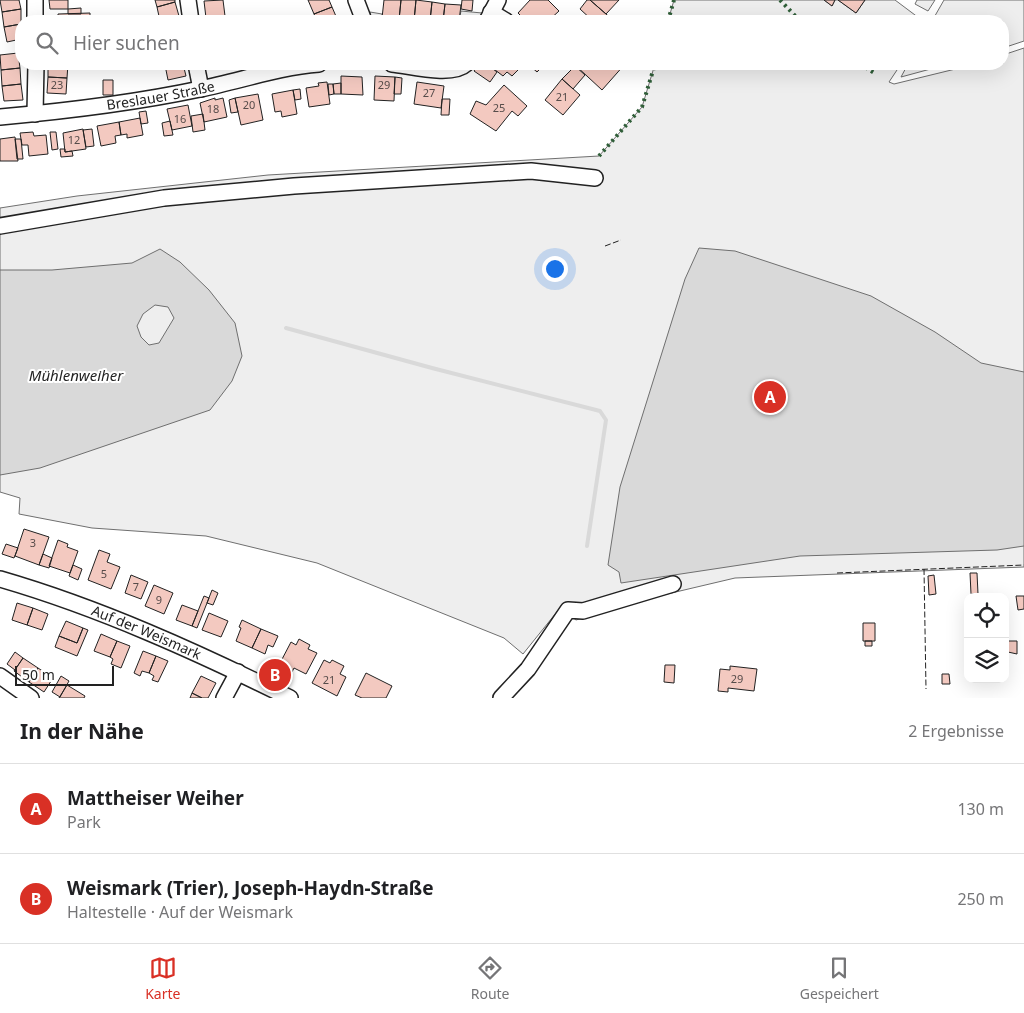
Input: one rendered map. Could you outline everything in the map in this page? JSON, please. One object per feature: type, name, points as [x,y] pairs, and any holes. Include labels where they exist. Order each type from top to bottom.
[{"type":"street","points":[[35,0],[36,15]]},
{"type":"street","points":[[188,0],[190,15]]},
{"type":"street","points":[[356,0],[362,15]]},
{"type":"street","points":[[35,114],[36,70]]},
{"type":"street","points":[[197,70],[201,89]]},
{"type":"street","name":"Breslauer Straße","points":[[0,117],[94,108],[201,89],[281,70]]},
{"type":"street","points":[[0,226],[164,198],[294,186],[531,171],[595,178]]},
{"type":"street","name":"Auf der Weismark","points":[[0,579],[45,592],[238,672],[290,698]]},
{"type":"street","points":[[501,698],[528,668],[568,610],[583,611],[673,584]]},
{"type":"street","points":[[224,698],[238,672]]},
{"type":"street","points":[[0,676],[31,698]]},
{"type":"shaded area","points":[[674,0],[824,0],[832,6],[835,0],[838,0],[856,13],[865,0],[895,0],[915,15],[670,15]]},
{"type":"shaded area","points":[[917,0],[935,0],[928,11],[915,4]]},
{"type":"shaded area","points":[[944,0],[1024,0],[1024,41],[1009,46],[1009,15],[935,15]]},
{"type":"shaded area","points":[[461,11],[482,13],[481,15],[460,15]]},
{"type":"shaded area","points":[[370,12],[382,14],[382,15],[370,15]]},
{"type":"shaded area","points":[[1024,48],[1024,567],[735,578],[646,599],[576,620],[560,608],[523,654],[504,638],[317,563],[206,536],[92,528],[19,514],[20,498],[0,492],[0,208],[77,196],[268,175],[599,156],[642,107],[653,70],[897,70],[889,82],[894,84],[951,70],[1009,70],[1009,53]]},
{"type":"shaded area","points":[[905,70],[927,70],[901,77]]},
{"type":"water","points":[[699,248],[735,251],[871,296],[935,332],[981,363],[1024,372],[1024,546],[997,550],[800,556],[621,583],[619,572],[608,565],[620,487],[685,279]]},
{"type":"water","name":"Mühlenweiher","points":[[160,249],[180,262],[209,290],[235,323],[242,356],[232,381],[210,410],[40,468],[0,475],[0,270],[52,270],[132,263]],"holes":[[[155,305],[168,307],[174,318],[159,343],[149,345],[141,337],[137,326],[143,314]]]},
{"type":"building","points":[[0,0],[19,0],[21,9],[2,12]]},
{"type":"building","points":[[49,0],[68,0],[68,9],[50,9]]},
{"type":"building","points":[[155,0],[175,0],[175,2],[157,7]]},
{"type":"building","points":[[223,0],[225,15],[206,15],[204,1]]},
{"type":"building","points":[[308,0],[329,0],[332,7],[314,14]]},
{"type":"building","points":[[384,0],[401,0],[400,15],[382,15]]},
{"type":"building","points":[[401,0],[416,0],[415,15],[400,15]]},
{"type":"building","points":[[416,0],[432,2],[431,15],[415,15]]},
{"type":"building","points":[[462,0],[473,0],[472,11],[461,9]]},
{"type":"building","points":[[530,0],[548,0],[559,11],[555,15],[520,15],[518,13]]},
{"type":"building","points":[[587,0],[590,0],[607,15],[586,15],[580,9]]},
{"type":"building","points":[[590,0],[619,0],[606,14]]},
{"type":"building","points":[[824,0],[835,0],[832,6]]},
{"type":"building","points":[[838,0],[865,0],[856,13]]},
{"type":"building","points":[[175,2],[179,15],[159,15],[157,7]]},
{"type":"building","points":[[432,2],[445,4],[444,15],[431,15]]},
{"type":"building","points":[[445,4],[461,5],[460,15],[444,15]]},
{"type":"building","points":[[332,7],[335,15],[314,15]]},
{"type":"building","points":[[81,8],[81,14],[68,14],[68,9]]},
{"type":"building","points":[[21,9],[21,15],[15,15],[15,25],[4,27],[2,12]]},
{"type":"building","points":[[90,13],[90,15],[58,15]]},
{"type":"building","points":[[15,25],[15,40],[7,42],[4,27]]},
{"type":"building","points":[[15,53],[15,69],[1,70],[0,55]]},
{"type":"building","points":[[1,70],[20,70],[21,84],[2,86]]},
{"type":"building","points":[[48,70],[68,70],[67,78],[48,77]]},
{"type":"building","points":[[166,70],[184,70],[186,76],[168,80]]},
{"type":"building","points":[[494,70],[497,72],[490,82],[474,71]]},
{"type":"building","points":[[495,70],[518,70],[512,76],[507,72],[503,76]]},
{"type":"building","points":[[571,70],[579,70],[585,75],[573,89],[562,79]]},
{"type":"building","points":[[580,70],[620,70],[602,90]]},
{"type":"building","points":[[341,76],[362,77],[363,95],[341,94]]},
{"type":"building","points":[[375,76],[395,77],[394,101],[374,100]]},
{"type":"building","points":[[48,77],[67,78],[66,94],[47,93]]},
{"type":"building","points":[[395,77],[402,78],[401,94],[394,94]]},
{"type":"building","points":[[562,79],[580,95],[563,115],[545,100]]},
{"type":"building","points":[[103,80],[113,80],[113,95],[103,95]]},
{"type":"building","points":[[327,82],[330,104],[309,107],[306,88],[319,86],[318,83]]},
{"type":"building","points":[[417,82],[444,86],[441,108],[414,104]]},
{"type":"building","points":[[341,83],[341,94],[334,94],[333,84]]},
{"type":"building","points":[[21,84],[23,100],[4,101],[2,86]]},
{"type":"building","points":[[328,84],[333,84],[334,94],[329,95]]},
{"type":"building","points":[[504,85],[527,106],[518,116],[512,111],[496,131],[470,114],[476,101],[486,105]]},
{"type":"building","points":[[300,89],[301,99],[295,100],[293,90]]},
{"type":"building","points":[[293,90],[297,114],[282,117],[281,111],[275,112],[272,94]]},
{"type":"building","points":[[258,94],[263,120],[241,125],[235,98]]},
{"type":"building","points":[[215,98],[215,100],[223,98],[227,117],[204,122],[200,103]]},
{"type":"building","points":[[235,98],[238,112],[231,113],[229,100]]},
{"type":"building","points":[[442,99],[450,99],[449,115],[441,115]]},
{"type":"building","points":[[188,105],[192,126],[172,130],[167,109]]},
{"type":"building","points":[[146,111],[148,123],[141,124],[139,112]]},
{"type":"building","points":[[203,114],[205,130],[193,132],[191,116]]},
{"type":"building","points":[[140,118],[143,135],[127,138],[127,134],[121,135],[119,122]]},
{"type":"building","points":[[170,121],[173,135],[164,136],[162,123]]},
{"type":"building","points":[[119,122],[121,135],[115,136],[116,143],[101,146],[97,126]]},
{"type":"building","points":[[83,129],[86,149],[65,152],[63,133]]},
{"type":"building","points":[[92,129],[94,146],[86,147],[83,130]]},
{"type":"building","points":[[33,132],[34,136],[46,135],[48,154],[29,156],[28,145],[22,145],[20,133]]},
{"type":"building","points":[[50,132],[56,132],[58,149],[52,150]]},
{"type":"building","points":[[15,137],[18,161],[0,161],[0,139]]},
{"type":"building","points":[[15,139],[21,139],[23,159],[17,159]]},
{"type":"building","points":[[60,149],[65,149],[65,152],[72,151],[73,156],[61,157]]},
{"type":"building","points":[[24,529],[49,537],[39,565],[15,556]]},
{"type":"building","points":[[58,540],[68,544],[67,547],[78,551],[70,573],[49,566]]},
{"type":"building","points":[[6,544],[18,548],[14,558],[2,554]]},
{"type":"building","points":[[99,550],[110,554],[107,562],[120,567],[111,589],[88,580]]},
{"type":"building","points":[[43,554],[52,558],[49,568],[39,565]]},
{"type":"building","points":[[73,565],[82,569],[78,580],[69,576]]},
{"type":"building","points":[[970,573],[977,573],[978,593],[971,593]]},
{"type":"building","points":[[131,575],[148,582],[141,599],[125,593]]},
{"type":"building","points":[[934,575],[936,594],[929,595],[928,576]]},
{"type":"building","points":[[154,585],[173,593],[164,614],[145,606]]},
{"type":"building","points":[[212,590],[218,593],[213,605],[207,603]]},
{"type":"building","points":[[204,596],[209,598],[197,628],[192,626]]},
{"type":"building","points":[[1016,596],[1024,596],[1024,609],[1018,610]]},
{"type":"building","points":[[17,603],[33,608],[27,625],[12,620]]},
{"type":"building","points":[[182,605],[198,611],[192,626],[176,620]]},
{"type":"building","points":[[33,608],[48,614],[42,630],[27,625]]},
{"type":"building","points":[[209,613],[228,621],[221,637],[202,630]]},
{"type":"building","points":[[242,620],[261,629],[252,648],[236,641]]},
{"type":"building","points":[[66,621],[83,628],[77,643],[59,636]]},
{"type":"building","points":[[863,623],[875,623],[875,641],[863,641]]},
{"type":"building","points":[[83,628],[88,630],[77,656],[55,647],[59,636],[77,643]]},
{"type":"building","points":[[261,629],[278,636],[273,647],[268,645],[265,654],[252,648]]},
{"type":"building","points":[[101,634],[117,641],[110,657],[94,651]]},
{"type":"building","points":[[299,639],[310,645],[308,649],[317,653],[306,674],[294,668],[292,672],[279,665],[291,642],[296,645]]},
{"type":"building","points":[[117,641],[130,646],[121,668],[111,664],[113,659],[110,657]]},
{"type":"building","points":[[865,641],[872,641],[872,646],[865,646]]},
{"type":"building","points":[[1009,641],[1017,641],[1017,654],[1009,652]]},
{"type":"building","points":[[143,651],[156,656],[149,673],[142,671],[140,676],[134,673]]},
{"type":"building","points":[[15,652],[23,658],[15,670],[7,664]]},
{"type":"building","points":[[156,656],[168,661],[158,682],[152,680],[154,676],[149,673]]},
{"type":"building","points":[[23,658],[38,668],[29,682],[14,671]]},
{"type":"building","points":[[324,660],[330,663],[332,660],[344,666],[340,674],[346,677],[337,696],[312,683]]},
{"type":"building","points":[[665,665],[675,665],[674,683],[664,682]]},
{"type":"building","points":[[730,666],[757,669],[754,691],[728,688],[728,692],[718,691],[720,669],[730,670]]},
{"type":"building","points":[[38,668],[53,678],[44,692],[29,682]]},
{"type":"building","points":[[366,673],[392,686],[386,698],[362,698],[355,695]]},
{"type":"building","points":[[942,674],[949,674],[950,684],[942,684]]},
{"type":"building","points":[[61,676],[69,681],[60,697],[52,692]]},
{"type":"building","points":[[201,676],[216,683],[208,698],[202,698],[192,693]]},
{"type":"building","points":[[67,685],[85,696],[84,698],[59,698]]},
{"type":"building","points":[[192,693],[202,698],[190,698]]},
{"type":"waterway","points":[[286,328],[600,411],[606,420],[587,546]]},
{"type":"hedge","points":[[670,15],[674,0]]},
{"type":"hedge","points":[[780,0],[794,15]]},
{"type":"hedge","points":[[599,156],[642,107],[653,70]]},
{"type":"hedge","points":[[870,70],[876,74]]},
{"type":"fence","points":[[605,246],[621,240]]},
{"type":"fence","points":[[837,573],[1024,565]]},
{"type":"fence","points":[[924,569],[926,689]]},
{"type":"place","name":"Mattheiser Weiher","points":[[770,397]]},
{"type":"place","name":"Weismark (Trier), Joseph-Haydn-Straße","points":[[275,675]]}]
